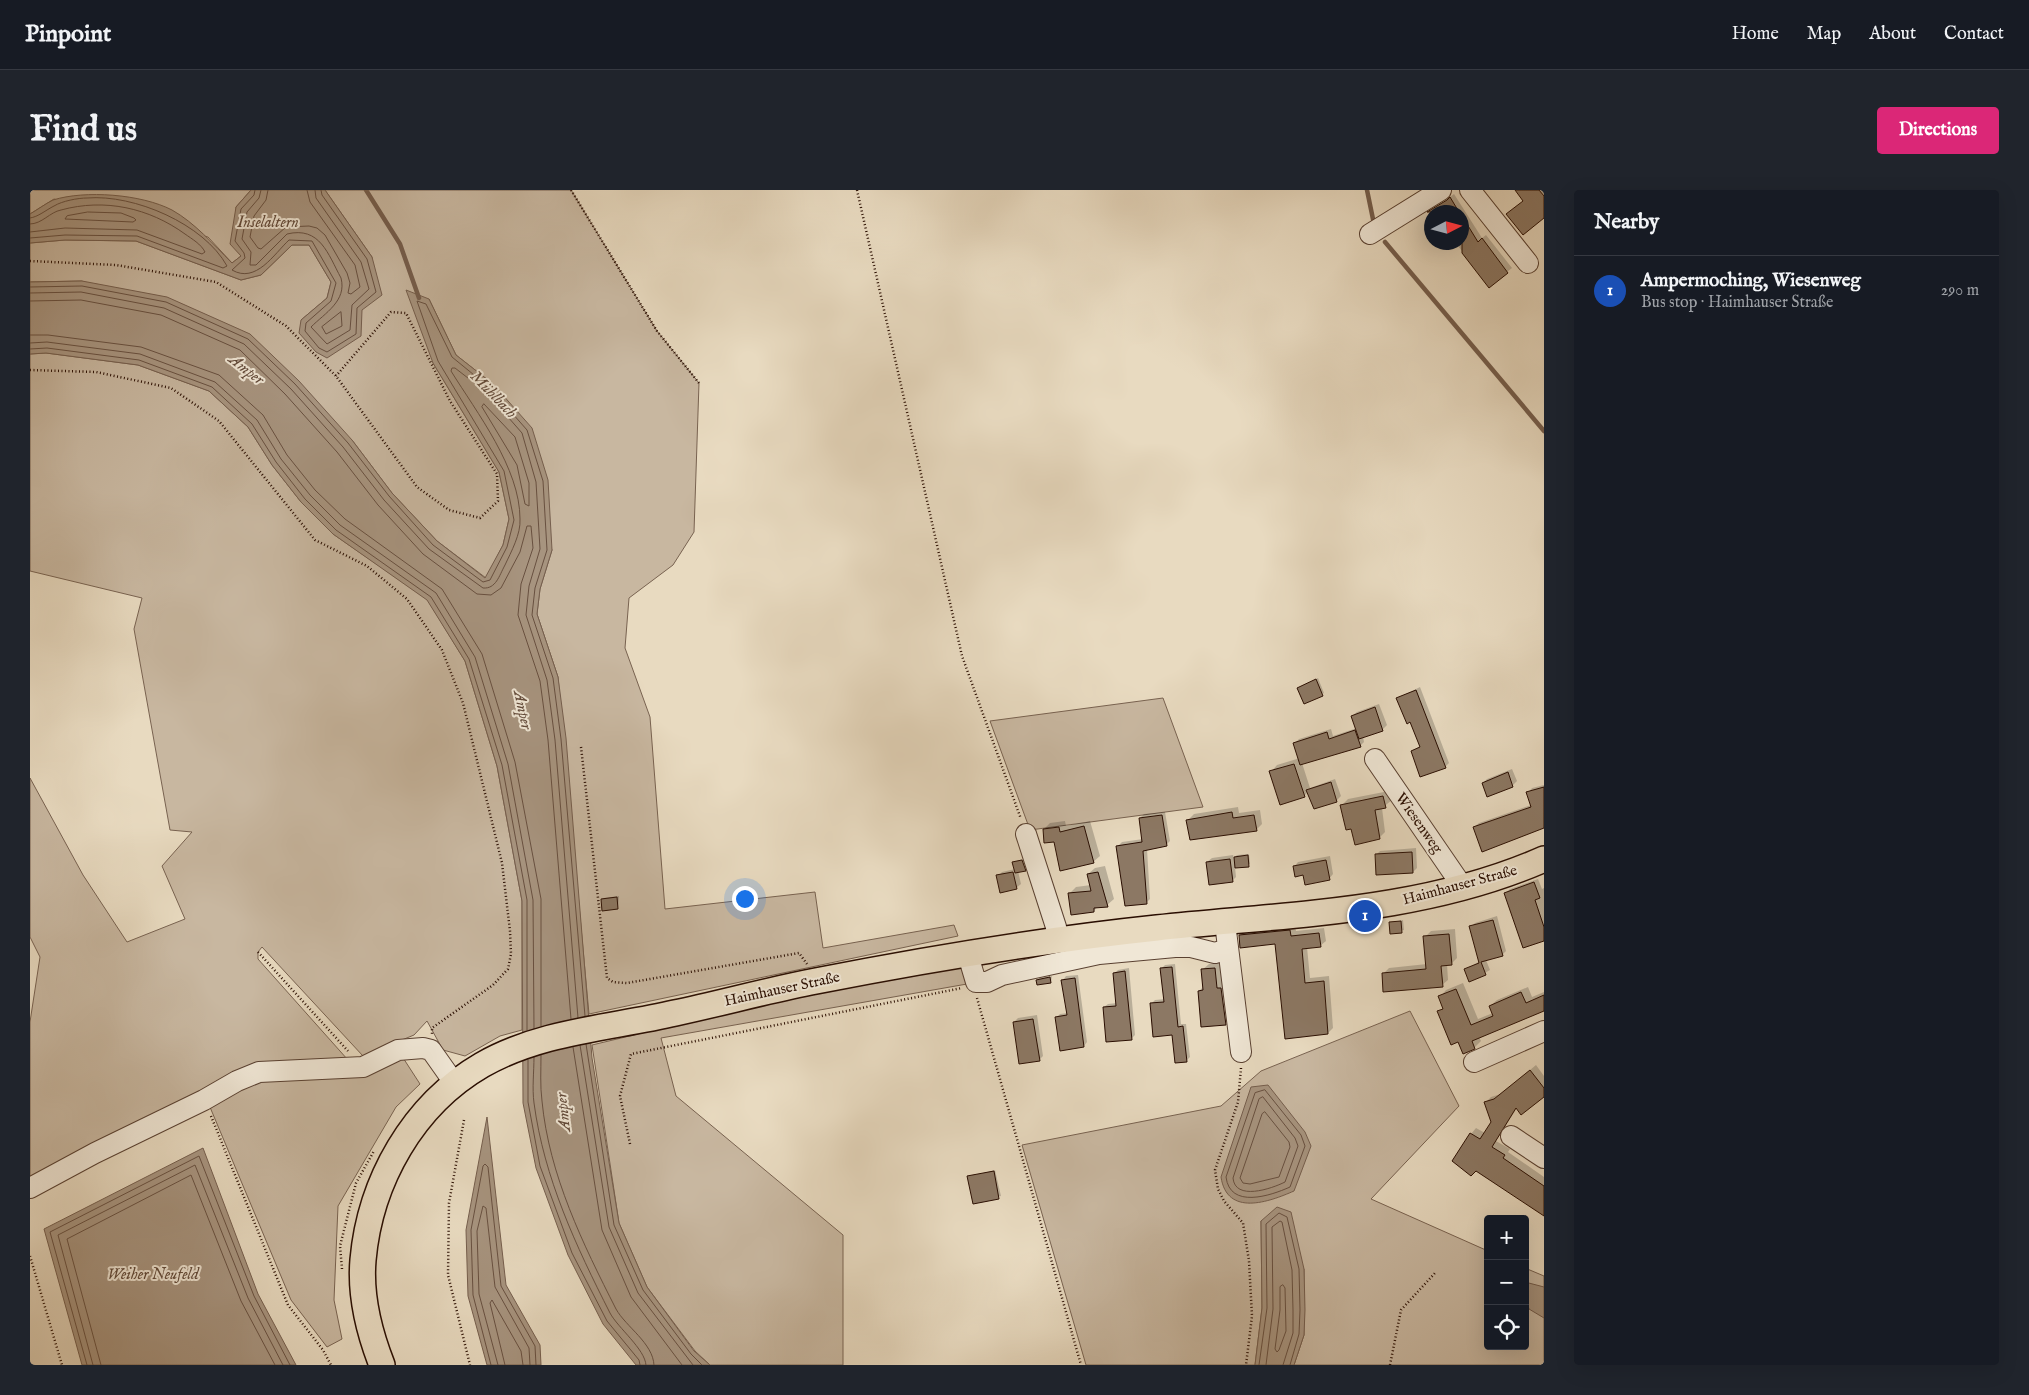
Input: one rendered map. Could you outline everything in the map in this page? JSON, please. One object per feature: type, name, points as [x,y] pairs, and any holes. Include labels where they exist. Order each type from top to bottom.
[{"type":"main road","name":"Haimhauser Straße","points":[[382,1365],[370,1333],[364,1292],[363,1262],[373,1203],[396,1151],[418,1120],[454,1084],[482,1065],[520,1046],[560,1035],[671,1014],[813,981],[968,955],[1157,928],[1339,911],[1400,902],[1458,888],[1544,859]]},
{"type":"street","points":[[1370,234],[1441,190]]},
{"type":"street","points":[[1470,190],[1528,262]]},
{"type":"street","name":"Wiesenweg","points":[[1375,759],[1458,880],[1458,888]]},
{"type":"street","points":[[1026,834],[1056,927],[1058,941]]},
{"type":"street","points":[[1225,923],[1240,1052]]},
{"type":"street","points":[[968,955],[976,988],[1002,975],[1108,953],[1175,947],[1191,947],[1215,953],[1227,949]]},
{"type":"street","points":[[1474,1062],[1544,1031]]},
{"type":"street","points":[[30,1188],[95,1153],[204,1100],[237,1081],[259,1072],[363,1067],[398,1050],[423,1048],[432,1050],[454,1084]]},
{"type":"street","points":[[1511,1136],[1544,1158]]},
{"type":"path","points":[[571,190],[657,331],[699,383]]},
{"type":"path","points":[[857,190],[962,656],[1026,834]]},
{"type":"path","points":[[30,261],[116,265],[216,282],[286,326],[336,376],[417,487],[449,510],[480,518],[498,501],[497,474],[450,400],[406,313],[391,312],[336,376]]},
{"type":"path","points":[[30,370],[96,372],[172,388],[218,421],[315,540],[367,566],[407,599],[442,650],[463,703],[502,863],[511,954],[508,969],[493,985],[432,1028],[432,1050]]},
{"type":"path","points":[[581,747],[607,978],[613,982],[627,983],[799,953],[811,968],[813,981]]},
{"type":"path","points":[[258,952],[363,1067]]},
{"type":"path","points":[[630,1144],[620,1096],[631,1054],[972,986],[976,988],[1081,1365]]},
{"type":"path","points":[[1240,1052],[1242,1077],[1238,1102],[1215,1170],[1218,1189],[1224,1201],[1243,1222],[1249,1261],[1252,1316],[1246,1365]]},
{"type":"path","points":[[204,1100],[288,1305],[323,1350],[331,1365]]},
{"type":"path","points":[[464,1120],[449,1204],[448,1275],[470,1365]]},
{"type":"path","points":[[30,1256],[62,1365]]},
{"type":"path","points":[[1390,1365],[1401,1310],[1435,1273]]},
{"type":"shaded area","points":[[30,190],[251,190],[236,207],[241,256],[232,263],[208,237],[54,199],[30,214]]},
{"type":"shaded area","points":[[325,190],[571,190],[657,331],[699,383],[694,532],[673,565],[629,598],[625,648],[650,717],[665,909],[815,892],[823,948],[954,925],[958,936],[589,1014],[558,677],[537,614],[540,589],[552,550],[493,384],[456,355],[429,299],[433,363],[499,472],[509,519],[503,545],[486,578],[437,541],[392,493],[352,440],[82,281],[30,282],[30,243],[65,240],[136,241],[241,280],[261,275],[292,245],[309,245],[331,282],[327,298],[301,320],[362,310],[372,257]]},
{"type":"shaded area","points":[[46,353],[138,365],[209,391],[248,427],[272,465],[301,502],[333,534],[427,599],[465,661],[497,766],[522,901],[522,1030],[500,1036],[465,1056],[443,1050],[427,1021],[414,1035],[363,1056],[262,947],[258,952],[258,959],[348,1060],[259,1067],[30,1184],[30,1022],[40,957],[30,937],[30,778],[83,875],[127,942],[185,919],[162,866],[192,832],[170,830],[134,629],[142,598],[30,571],[30,354]]},
{"type":"shaded area","points":[[1163,698],[1203,807],[1030,830],[990,721]]},
{"type":"shaded area","points":[[962,967],[967,984],[661,1038],[676,1096],[843,1235],[843,1365],[710,1365],[695,1351],[647,1287],[619,1223],[592,1045],[788,998]]},
{"type":"shaded area","points":[[1410,1011],[1459,1106],[1371,1199],[1484,1249],[1484,1350],[1529,1350],[1529,1270],[1544,1276],[1544,1365],[1294,1365],[1304,1335],[1304,1269],[1261,1221],[1262,1308],[1255,1365],[1086,1365],[1022,1145],[1221,1106],[1261,1071]]},
{"type":"shaded area","points":[[398,1050],[420,1084],[396,1107],[338,1206],[334,1300],[342,1339],[327,1347],[291,1300],[207,1100],[268,1072],[369,1070]]},
{"type":"water","name":"Inselaltern","points":[[251,190],[325,190],[372,257],[382,295],[362,310],[361,336],[327,358],[316,352],[299,333],[301,320],[327,298],[331,282],[309,245],[292,245],[261,275],[241,280],[136,241],[65,240],[30,243],[30,214],[53,200],[81,195],[113,195],[145,200],[172,210],[196,227],[232,263],[241,256],[230,244],[236,207]]},
{"type":"water","name":"Amper","points":[[82,281],[167,297],[250,334],[299,381],[352,440],[392,493],[437,541],[485,578],[503,545],[509,519],[499,472],[433,363],[406,290],[429,299],[456,355],[493,384],[532,428],[548,480],[552,550],[540,589],[537,614],[558,677],[566,738],[592,1058],[619,1223],[647,1287],[694,1351],[710,1365],[636,1365],[603,1324],[568,1255],[536,1168],[523,1103],[522,901],[497,766],[465,661],[427,600],[333,534],[301,502],[272,465],[248,427],[209,391],[138,365],[46,353],[30,354],[30,282]]},
{"type":"water","points":[[1268,1085],[1305,1132],[1311,1146],[1294,1191],[1261,1202],[1240,1202],[1231,1198],[1225,1190],[1221,1177],[1251,1087]]},
{"type":"water","points":[[487,1117],[506,1285],[540,1345],[541,1365],[487,1365],[468,1296],[466,1230]]},
{"type":"water","name":"Weiher Neufeld","points":[[203,1148],[258,1294],[296,1365],[82,1365],[44,1229]]},
{"type":"water","points":[[1277,1207],[1291,1212],[1304,1269],[1304,1335],[1294,1365],[1255,1365],[1262,1308],[1261,1221]]},
{"type":"water","points":[[1529,1283],[1544,1287],[1544,1318],[1529,1309]]},
{"type":"building","points":[[1515,190],[1539,190],[1544,196],[1544,218],[1523,235],[1506,214],[1523,201]]},
{"type":"building","points":[[1450,197],[1455,205],[1439,205]]},
{"type":"building","points":[[1469,227],[1478,242],[1482,238],[1508,273],[1489,288],[1462,253],[1462,250],[1469,250]]},
{"type":"building","points":[[1316,679],[1323,696],[1304,704],[1297,688]]},
{"type":"building","points":[[1416,690],[1446,768],[1420,777],[1411,751],[1420,747],[1410,722],[1407,724],[1396,698]]},
{"type":"building","points":[[1375,707],[1383,731],[1359,739],[1351,716]]},
{"type":"building","points":[[1355,730],[1361,747],[1300,765],[1293,743],[1327,732],[1329,739]]},
{"type":"building","points":[[1294,764],[1305,797],[1280,805],[1269,771]]},
{"type":"building","points":[[1508,772],[1513,787],[1487,797],[1482,783]]},
{"type":"building","points":[[1331,782],[1337,802],[1314,809],[1306,790]]},
{"type":"building","points":[[1544,787],[1544,828],[1482,852],[1473,827],[1531,807],[1526,792]]},
{"type":"building","points":[[1383,796],[1386,808],[1375,810],[1380,839],[1355,845],[1351,829],[1346,830],[1340,805]]},
{"type":"building","points":[[1232,812],[1233,818],[1254,815],[1257,831],[1190,840],[1186,820]]},
{"type":"building","points":[[1162,815],[1167,846],[1143,851],[1147,904],[1125,906],[1116,846],[1142,842],[1139,818]]},
{"type":"building","points":[[1084,826],[1094,863],[1060,871],[1054,842],[1044,843],[1043,829],[1059,827],[1060,832]]},
{"type":"building","points":[[1412,852],[1413,873],[1376,875],[1375,854]]},
{"type":"building","points":[[1248,855],[1249,867],[1235,868],[1234,857]]},
{"type":"building","points":[[1230,859],[1233,882],[1209,885],[1206,862]]},
{"type":"building","points":[[1022,860],[1026,871],[1015,873],[1012,862]]},
{"type":"building","points":[[1326,860],[1330,880],[1305,885],[1303,875],[1295,877],[1293,866]]},
{"type":"building","points":[[1013,872],[1017,889],[1000,893],[996,875]]},
{"type":"building","points":[[1098,872],[1108,907],[1094,908],[1094,912],[1071,915],[1068,893],[1091,891],[1087,874]]},
{"type":"building","points":[[1534,882],[1540,898],[1535,900],[1544,927],[1544,941],[1523,948],[1504,893]]},
{"type":"building","points":[[617,897],[618,909],[602,911],[601,899]]},
{"type":"building","points":[[1493,920],[1503,956],[1481,962],[1486,975],[1469,982],[1464,969],[1479,963],[1469,926]]},
{"type":"building","points":[[1401,921],[1402,933],[1390,934],[1389,922]]},
{"type":"building","points":[[1290,930],[1291,936],[1319,933],[1321,947],[1302,949],[1305,983],[1324,981],[1328,1034],[1285,1039],[1275,944],[1240,948],[1239,935]]},
{"type":"building","points":[[1449,934],[1452,965],[1441,966],[1443,987],[1383,992],[1382,973],[1426,969],[1423,936]]},
{"type":"building","points":[[1172,967],[1178,1027],[1183,1026],[1187,1062],[1175,1063],[1172,1035],[1153,1037],[1150,1003],[1164,1002],[1160,968]]},
{"type":"building","points":[[1215,968],[1217,988],[1221,988],[1226,1025],[1201,1027],[1198,991],[1203,990],[1201,969]]},
{"type":"building","points":[[1125,971],[1132,1040],[1106,1042],[1103,1007],[1116,1006],[1113,973]]},
{"type":"building","points":[[1050,977],[1051,983],[1037,985],[1036,980]]},
{"type":"building","points":[[1075,978],[1084,1047],[1060,1051],[1055,1017],[1067,1015],[1061,980]]},
{"type":"building","points":[[1456,989],[1471,1025],[1493,1016],[1489,1006],[1521,992],[1526,1003],[1544,995],[1544,1011],[1472,1041],[1475,1049],[1463,1054],[1458,1042],[1451,1045],[1437,1011],[1443,1009],[1438,996]]},
{"type":"building","points":[[1033,1019],[1040,1061],[1019,1064],[1013,1022]]},
{"type":"building","points":[[1530,1070],[1544,1088],[1544,1097],[1521,1115],[1516,1108],[1492,1147],[1505,1155],[1503,1158],[1544,1186],[1544,1216],[1476,1171],[1471,1176],[1452,1161],[1470,1133],[1480,1139],[1491,1122],[1484,1102],[1494,1099]]},
{"type":"building","points":[[994,1171],[999,1199],[973,1204],[967,1176]]},
{"type":"waterway","name":"Mühlbach","points":[[366,190],[400,244],[419,298]]},
{"type":"waterway","points":[[1367,190],[1374,224]]},
{"type":"waterway","points":[[1385,242],[1544,431]]},
{"type":"place","name":"Ampermoching, Wiesenweg","points":[[1365,916]]}]
